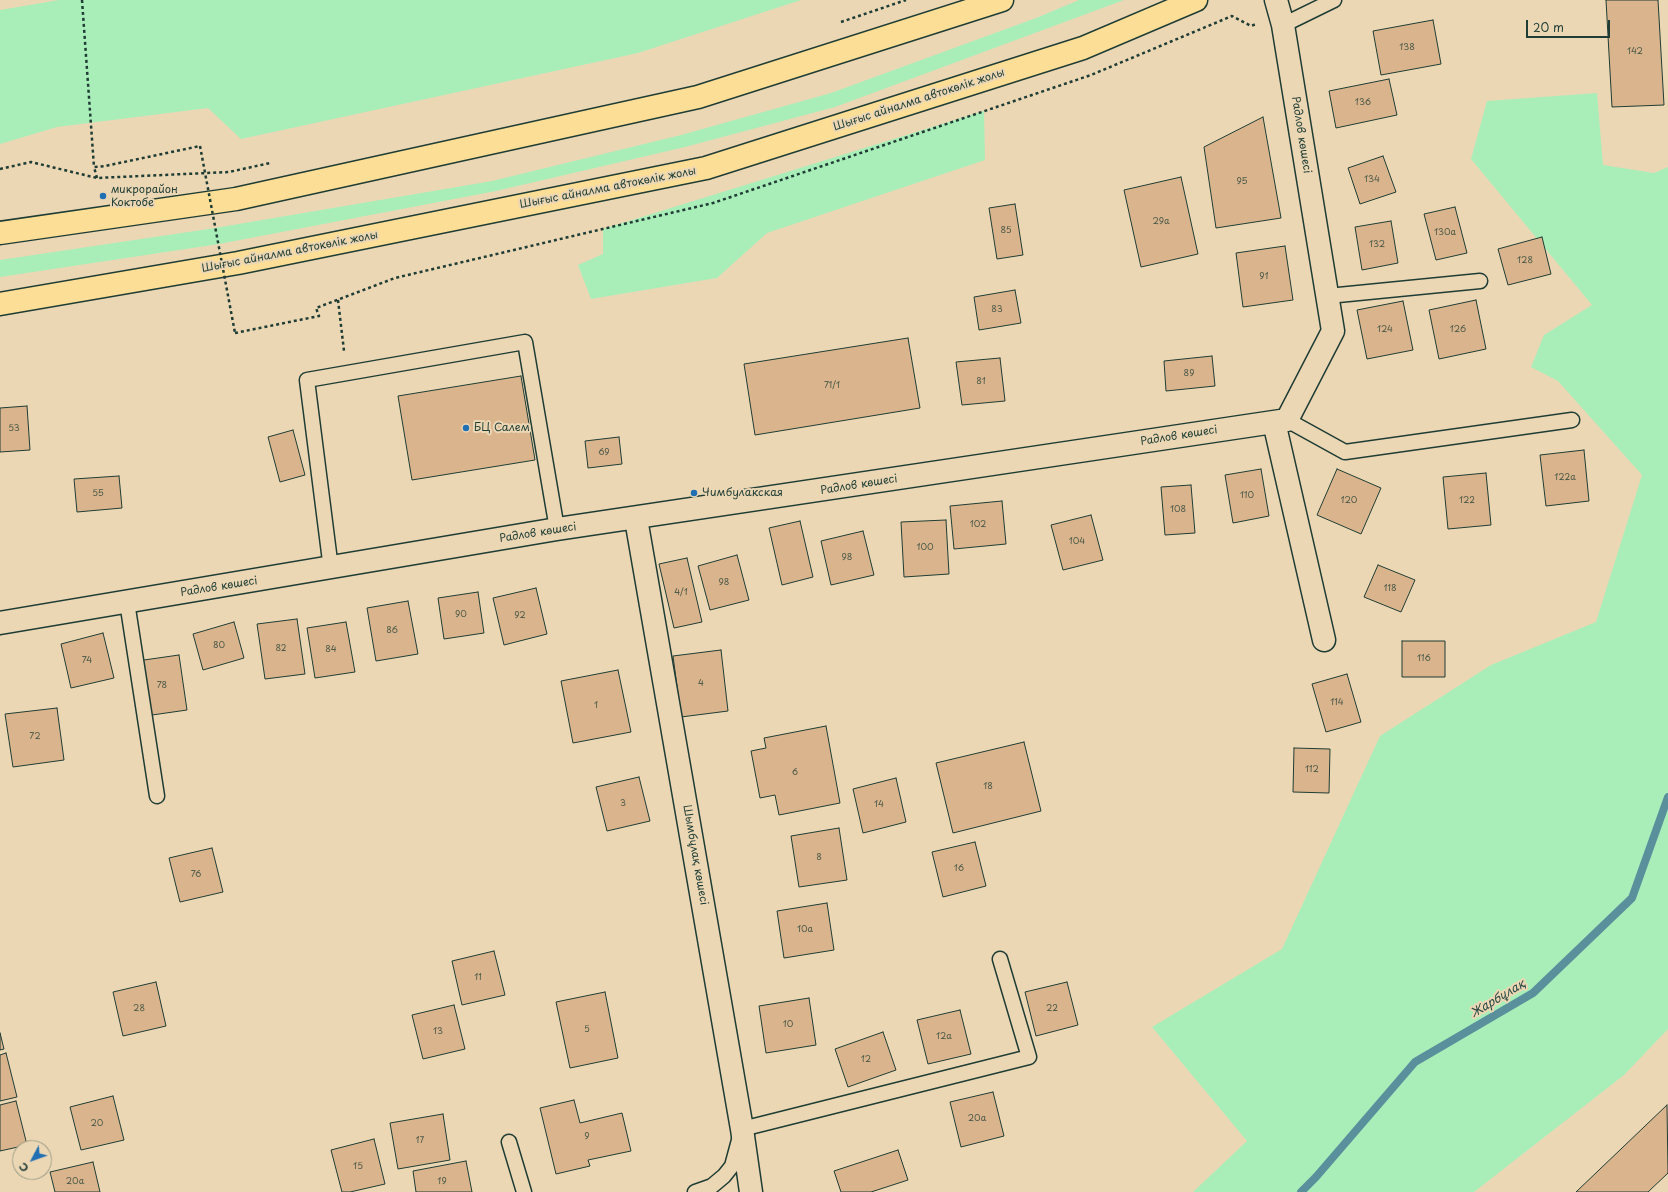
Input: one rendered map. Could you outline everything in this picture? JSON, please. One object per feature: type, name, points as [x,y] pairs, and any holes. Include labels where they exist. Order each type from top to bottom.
[{"type":"main road","points":[[0,233],[236,199],[698,97],[1002,0]]},
{"type":"main road","name":"Шығыс айналма автокөлік жолы","points":[[0,304],[238,263],[706,168],[1083,48],[1196,0]]},
{"type":"street","name":"Радлов көшесі","points":[[0,623],[331,569],[557,529],[1280,421],[1333,331],[1283,25],[1276,0]]},
{"type":"street","points":[[1280,421],[1324,640]]},
{"type":"street","name":"Шымбұлақ көшесі","points":[[636,518],[742,1129],[751,1192]]},
{"type":"lane","points":[[1283,25],[1334,0]]},
{"type":"lane","points":[[1328,296],[1480,281]]},
{"type":"lane","points":[[331,569],[307,380],[346,373],[525,342],[557,529]]},
{"type":"lane","points":[[1280,421],[1345,452],[1572,420]]},
{"type":"lane","points":[[127,602],[156,796]]},
{"type":"lane","points":[[695,1192],[712,1186],[724,1176],[732,1166],[742,1129],[1029,1058],[1000,959]]},
{"type":"lane","points":[[509,1142],[524,1192]]},
{"type":"path","points":[[82,0],[94,166],[97,178]]},
{"type":"path","points":[[840,23],[906,0]]},
{"type":"path","points":[[94,166],[105,166],[200,146],[235,333],[300,319]]},
{"type":"path","points":[[0,168],[31,162],[97,178],[229,172],[275,162]]},
{"type":"path","points":[[338,300],[346,373]]},
{"type":"green space","points":[[59,0],[801,0],[638,53],[241,139],[208,108],[57,127],[0,144],[0,10]]},
{"type":"green space","points":[[1079,0],[1124,0],[835,107],[685,147],[496,191],[219,244],[0,277],[0,260],[215,228],[492,181],[681,135],[831,93],[1036,18]]},
{"type":"green space","points":[[1597,93],[1603,165],[1654,173],[1668,167],[1668,1029],[1624,1075],[1474,1192],[1193,1192],[1247,1141],[1152,1027],[1282,949],[1380,736],[1491,665],[1596,622],[1642,475],[1558,381],[1531,367],[1544,335],[1592,305],[1471,159],[1487,101]]},
{"type":"green space","points":[[984,111],[985,160],[767,233],[717,278],[591,299],[578,265],[603,254],[603,229]]},
{"type":"building","points":[[1606,0],[1658,0],[1664,105],[1612,107]]},
{"type":"building","points":[[1433,20],[1441,64],[1381,75],[1373,31]]},
{"type":"building","points":[[1389,79],[1397,115],[1336,128],[1329,91]]},
{"type":"building","points":[[1263,117],[1281,218],[1216,228],[1204,147]]},
{"type":"building","points":[[1383,156],[1396,192],[1360,204],[1348,168]]},
{"type":"building","points":[[1181,177],[1198,254],[1141,267],[1124,190]]},
{"type":"building","points":[[1015,204],[1023,255],[997,259],[989,208]]},
{"type":"building","points":[[1455,207],[1467,253],[1436,260],[1424,214]]},
{"type":"building","points":[[1391,221],[1398,263],[1362,270],[1355,227]]},
{"type":"building","points":[[1542,237],[1551,274],[1508,285],[1498,249]]},
{"type":"building","points":[[1285,246],[1293,300],[1243,307],[1236,253]]},
{"type":"building","points":[[1015,290],[1021,323],[979,330],[974,297]]},
{"type":"building","points":[[1476,300],[1486,349],[1439,359],[1429,310]]},
{"type":"building","points":[[1403,301],[1413,350],[1367,359],[1357,310]]},
{"type":"building","points":[[908,338],[920,408],[755,435],[744,364]]},
{"type":"building","points":[[1212,356],[1215,386],[1166,391],[1164,361]]},
{"type":"building","points":[[1000,358],[1005,401],[962,405],[956,362]]},
{"type":"building","name":"БЦ Салем","points":[[521,376],[535,460],[412,480],[398,396]]},
{"type":"building","points":[[27,406],[30,450],[0,452],[0,408]]},
{"type":"building","points":[[293,430],[305,475],[280,482],[268,437]]},
{"type":"building","points":[[619,437],[622,464],[588,468],[585,441]]},
{"type":"building","points":[[1584,450],[1589,501],[1546,506],[1540,455]]},
{"type":"building","points":[[1261,469],[1269,516],[1233,523],[1225,475]]},
{"type":"building","points":[[1337,469],[1381,488],[1361,534],[1317,515]]},
{"type":"building","points":[[1486,473],[1491,525],[1448,529],[1443,477]]},
{"type":"building","points":[[119,476],[122,508],[77,512],[74,479]]},
{"type":"building","points":[[1191,485],[1195,533],[1165,535],[1161,487]]},
{"type":"building","points":[[1002,501],[1006,544],[954,549],[950,506]]},
{"type":"building","points":[[1091,515],[1103,560],[1063,570],[1051,525]]},
{"type":"building","points":[[946,520],[949,574],[904,577],[901,522]]},
{"type":"building","points":[[800,521],[813,577],[782,585],[769,528]]},
{"type":"building","points":[[863,531],[874,575],[831,585],[821,541]]},
{"type":"building","points":[[737,555],[749,600],[710,610],[698,566]]},
{"type":"building","points":[[687,558],[702,622],[674,628],[659,564]]},
{"type":"building","points":[[1378,565],[1415,580],[1401,612],[1364,597]]},
{"type":"building","points":[[536,588],[547,634],[504,645],[493,598]]},
{"type":"building","points":[[478,592],[484,633],[444,639],[438,598]]},
{"type":"building","points":[[408,601],[418,654],[376,661],[367,608]]},
{"type":"building","points":[[297,619],[305,674],[265,679],[257,624]]},
{"type":"building","points":[[234,622],[244,658],[203,670],[193,634]]},
{"type":"building","points":[[346,622],[355,672],[315,678],[307,628]]},
{"type":"building","points":[[103,633],[114,678],[71,688],[61,644]]},
{"type":"building","points":[[1402,641],[1445,641],[1445,677],[1402,677]]},
{"type":"building","points":[[721,650],[728,711],[681,717],[673,656]]},
{"type":"building","points":[[179,655],[187,710],[145,716],[137,661]]},
{"type":"building","points":[[618,670],[631,732],[573,743],[561,681]]},
{"type":"building","points":[[1347,674],[1361,722],[1326,732],[1312,684]]},
{"type":"building","points":[[57,708],[64,760],[13,767],[5,714]]},
{"type":"building","points":[[826,726],[840,803],[779,815],[775,795],[760,798],[751,751],[766,748],[764,738]]},
{"type":"building","points":[[1024,742],[1041,811],[953,833],[936,763]]},
{"type":"building","points":[[1294,748],[1330,749],[1329,793],[1293,792]]},
{"type":"building","points":[[639,777],[650,821],[607,831],[596,787]]},
{"type":"building","points":[[896,778],[906,822],[863,833],[853,789]]},
{"type":"building","points":[[839,828],[847,880],[799,887],[791,836]]},
{"type":"building","points":[[975,842],[986,886],[943,897],[932,852]]},
{"type":"building","points":[[212,848],[223,892],[180,902],[169,858]]},
{"type":"building","points":[[827,903],[834,950],[784,958],[777,911]]},
{"type":"building","points":[[494,951],[505,995],[462,1005],[452,961]]},
{"type":"building","points":[[156,982],[166,1026],[123,1036],[113,992]]},
{"type":"building","points":[[1067,982],[1078,1025],[1036,1036],[1025,992]]},
{"type":"building","points":[[605,992],[618,1058],[570,1068],[556,1002]]},
{"type":"building","points":[[809,998],[816,1045],[766,1053],[759,1006]]},
{"type":"building","points":[[454,1005],[465,1049],[423,1059],[412,1015]]},
{"type":"building","points":[[960,1010],[971,1054],[928,1064],[917,1020]]},
{"type":"building","points":[[883,1032],[896,1070],[848,1087],[835,1049]]},
{"type":"building","points":[[0,1033],[4,1049],[0,1050]]},
{"type":"building","points":[[6,1053],[17,1097],[0,1101],[0,1055]]},
{"type":"building","points":[[993,1092],[1004,1136],[961,1147],[950,1102]]},
{"type":"building","points":[[113,1096],[124,1140],[81,1150],[70,1107]]},
{"type":"building","points":[[574,1100],[580,1123],[622,1113],[631,1151],[588,1160],[590,1166],[556,1174],[540,1108]]},
{"type":"building","points":[[16,1101],[26,1140],[12,1140],[12,1148],[0,1151],[0,1105]]},
{"type":"building","points":[[1667,1105],[1668,1173],[1648,1192],[1576,1192]]},
{"type":"building","points":[[443,1114],[450,1160],[398,1169],[390,1123]]},
{"type":"building","points":[[374,1139],[385,1184],[350,1192],[342,1192],[331,1150]]},
{"type":"building","points":[[898,1150],[908,1180],[871,1192],[841,1192],[834,1171]]},
{"type":"building","points":[[466,1161],[472,1192],[416,1192],[413,1171]]},
{"type":"building","points":[[93,1162],[100,1192],[55,1192],[52,1180],[52,1172]]},
{"type":"waterway","name":"Жарбұлақ","points":[[1301,1192],[1316,1177],[1415,1062],[1533,993],[1632,898],[1668,797]]},
{"type":"place","name":"микрорайон Коктобе","points":[[103,196]]},
{"type":"place","name":"БЦ Салем","points":[[466,428]]},
{"type":"place","name":"Чимбулакская","points":[[694,493]]}]
